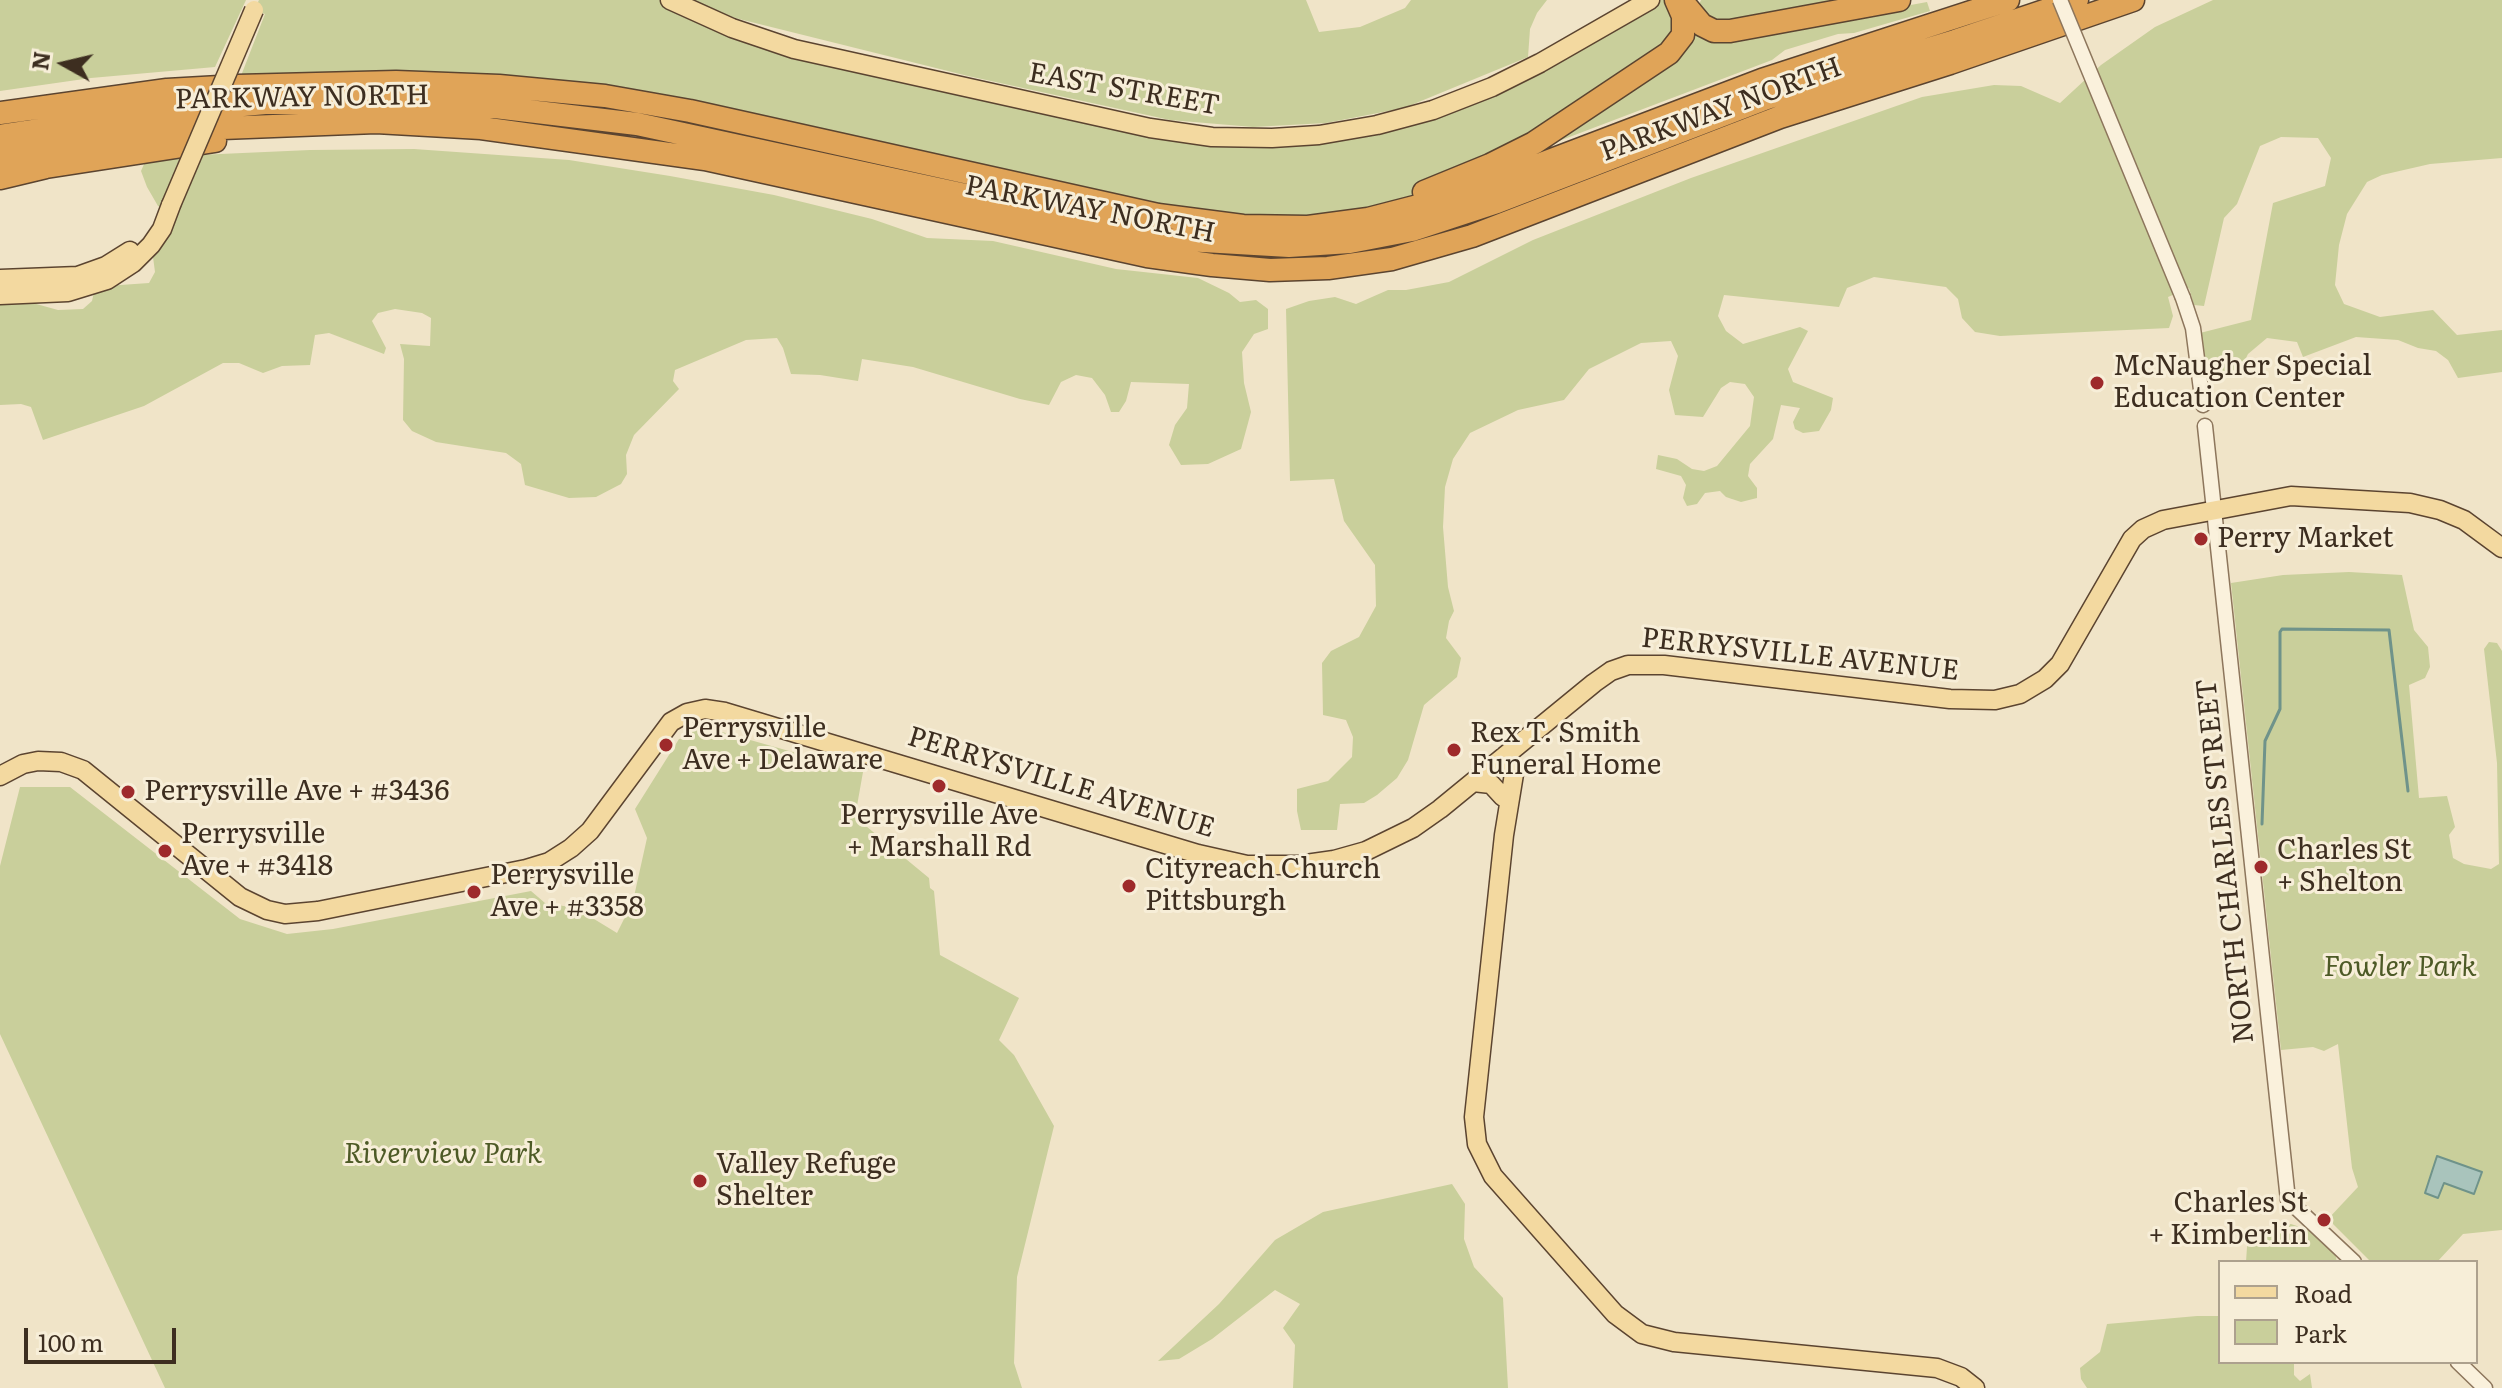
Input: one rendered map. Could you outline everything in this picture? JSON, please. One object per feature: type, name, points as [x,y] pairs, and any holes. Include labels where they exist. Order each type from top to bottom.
[{"type":"highway","points":[[1679,0],[1702,25],[1714,31],[1730,31],[1899,0]]},
{"type":"highway","points":[[1243,226],[1349,212],[1431,190],[1534,143],[1669,53],[1683,35],[1679,0]]},
{"type":"highway","name":"PARKWAY NORTH","points":[[0,113],[167,90],[237,86],[396,82],[499,86],[605,96],[690,111],[1158,215],[1243,226],[1308,227],[1353,221],[1457,196],[1762,80],[2008,0]]},
{"type":"highway","points":[[0,136],[137,115],[265,103],[495,107],[653,127],[1169,239],[1235,245],[1350,242],[1412,230],[1497,202],[1767,98],[2077,0]]},
{"type":"highway","name":"PARKWAY NORTH","points":[[0,156],[171,130],[376,122],[481,128],[705,159],[1147,256],[1270,270],[1328,268],[1392,259],[1472,236],[1780,117],[2133,0]]},
{"type":"highway","points":[[0,178],[46,167],[222,140],[253,126]]},
{"type":"main road","name":"EAST STREET","points":[[670,0],[732,28],[794,49],[1150,128],[1212,137],[1272,138],[1319,135],[1377,125],[1433,110],[1492,87],[1540,63],[1650,0]]},
{"type":"main road","points":[[0,295],[68,292],[107,280],[133,263],[151,245],[162,229],[256,5]]},
{"type":"main road","points":[[0,279],[66,278],[91,272],[129,251],[169,210]]},
{"type":"main road","name":"PERRYSVILLE AVENUE","points":[[0,776],[23,764],[38,761],[61,762],[83,770],[240,897],[267,910],[285,914],[348,905],[549,862],[590,831],[667,726],[681,715],[699,710],[725,712],[1182,849],[1247,865],[1299,865],[1366,851],[1413,828],[1603,676],[1633,664],[1664,665],[1950,699],[1995,700],[2020,694],[2045,679],[2060,664],[2132,539],[2143,529],[2163,520],[2291,496],[2410,503],[2464,520],[2502,548]]},
{"type":"main road","points":[[1504,835],[1506,755]]},
{"type":"main road","points":[[1506,755],[1513,765],[1514,774],[1504,835],[1474,1126],[1480,1153],[1498,1182],[1615,1314],[1642,1334],[1674,1342],[1937,1368],[1961,1377],[1975,1388]]},
{"type":"main road","points":[[1473,782],[1491,784],[1503,797]]},
{"type":"street","points":[[2060,0],[2183,298],[2193,328],[2203,405]]},
{"type":"street","name":"NORTH CHARLES STREET","points":[[2205,426],[2288,1200],[2352,1260]]},
{"type":"street","points":[[2460,1364],[2485,1388]]},
{"type":"green space","points":[[0,0],[246,0],[215,67],[91,78],[0,91]]},
{"type":"green space","points":[[259,0],[670,0],[732,28],[1077,113],[1272,138],[1433,110],[1650,0],[1676,0],[1683,16],[1669,53],[1431,190],[1362,209],[1243,226],[605,96],[237,86],[265,14],[254,10]]},
{"type":"green space","points":[[693,0],[1306,0],[1319,32],[1360,27],[1405,8],[1411,0],[1547,0],[1530,29],[1528,57],[1404,108],[1326,123],[1253,127],[1170,120],[968,76],[727,16]]},
{"type":"green space","points":[[1701,0],[1839,0],[1711,23],[1698,7]]},
{"type":"green space","points":[[2213,0],[2502,0],[2502,158],[2430,164],[2382,175],[2367,182],[2347,214],[2339,245],[2335,285],[2344,304],[2380,317],[2433,310],[2457,335],[2502,330],[2502,372],[2458,378],[2448,360],[2436,351],[2398,340],[2356,337],[2303,357],[2297,342],[2267,338],[2248,354],[2241,368],[2207,377],[2200,333],[2251,320],[2273,203],[2325,186],[2331,158],[2318,138],[2281,137],[2260,146],[2237,204],[2224,218],[2204,306],[2194,305],[2189,288],[2168,297],[2173,316],[2169,328],[2000,336],[1975,332],[1962,318],[1958,299],[1946,287],[1874,277],[1847,288],[1839,307],[1724,295],[1718,316],[1726,331],[1743,344],[1800,327],[1808,331],[1788,369],[1793,382],[1833,398],[1831,410],[1819,431],[1803,433],[1795,429],[1793,422],[1800,408],[1781,405],[1773,439],[1750,464],[1748,476],[1757,488],[1757,498],[1741,502],[1726,497],[1720,491],[1705,493],[1697,504],[1687,506],[1683,498],[1686,485],[1681,476],[1656,469],[1658,455],[1677,459],[1692,469],[1704,471],[1717,466],[1750,426],[1754,397],[1745,384],[1730,382],[1721,388],[1703,417],[1675,415],[1669,390],[1678,356],[1671,341],[1641,343],[1589,369],[1564,400],[1518,410],[1470,433],[1453,459],[1445,487],[1443,527],[1448,587],[1454,611],[1446,638],[1461,658],[1457,677],[1424,705],[1408,760],[1397,778],[1364,803],[1340,804],[1337,830],[1301,830],[1297,789],[1328,781],[1352,757],[1353,737],[1346,720],[1323,715],[1322,663],[1331,651],[1359,637],[1376,606],[1375,565],[1344,521],[1334,479],[1290,481],[1286,309],[1335,297],[1356,304],[1388,290],[1449,282],[1533,240],[1691,178],[1922,97],[1994,85],[2021,86],[2060,103],[2101,65],[2155,27]]},
{"type":"green space","points":[[1927,2],[1930,11],[1785,50],[1772,60],[1551,144],[1686,50],[1693,32],[1716,41]]},
{"type":"green space","points":[[414,149],[569,160],[670,176],[774,195],[872,219],[927,238],[993,241],[1116,269],[1198,278],[1240,302],[1256,300],[1268,309],[1268,329],[1254,334],[1242,352],[1244,383],[1251,412],[1241,449],[1208,464],[1181,465],[1169,445],[1175,425],[1187,408],[1189,384],[1131,382],[1126,401],[1119,412],[1111,412],[1105,395],[1092,378],[1076,375],[1061,382],[1049,405],[913,367],[862,359],[858,381],[791,374],[777,338],[746,340],[675,370],[673,381],[679,389],[634,435],[626,455],[627,474],[621,484],[596,497],[569,498],[525,485],[521,464],[506,453],[436,442],[412,431],[403,420],[404,359],[400,344],[430,346],[431,318],[422,313],[395,309],[378,313],[372,321],[386,348],[384,354],[329,333],[315,335],[310,365],[282,366],[263,373],[239,363],[223,363],[144,406],[43,440],[31,407],[0,405],[0,303],[29,302],[58,310],[83,309],[92,301],[94,292],[106,286],[149,283],[155,272],[153,257],[169,236],[177,215],[158,206],[147,187],[141,171],[145,162],[153,157]]},
{"type":"green space","name":"Fowler Park","points":[[2349,572],[2402,575],[2414,630],[2428,647],[2430,667],[2425,678],[2409,685],[2419,798],[2447,796],[2455,827],[2449,835],[2453,858],[2464,864],[2491,869],[2499,864],[2497,763],[2484,649],[2489,642],[2497,643],[2502,651],[2502,1230],[2463,1234],[2439,1260],[2369,1260],[2328,1219],[2358,1187],[2352,1168],[2338,1044],[2324,1051],[2313,1047],[2281,1050],[2231,583],[2283,575]]},
{"type":"green space","name":"Riverview Park","points":[[708,728],[863,772],[855,817],[929,878],[930,888],[934,891],[940,955],[1019,998],[999,1040],[1014,1055],[1054,1126],[1017,1277],[1014,1363],[1022,1388],[165,1388],[0,1034],[0,866],[20,787],[70,787],[240,919],[287,934],[333,929],[531,891],[545,903],[576,908],[617,933],[633,901],[647,838],[635,809],[679,739],[686,738],[690,731]]},
{"type":"green space","points":[[1452,1184],[1465,1204],[1464,1239],[1474,1267],[1503,1298],[1508,1388],[1293,1388],[1295,1345],[1283,1328],[1300,1304],[1275,1290],[1212,1339],[1179,1359],[1158,1361],[1219,1304],[1275,1240],[1323,1212]]},
{"type":"green space","points":[[2291,1224],[2312,1231],[2335,1253],[2337,1260],[2246,1260],[2248,1232]]},
{"type":"green space","points":[[2218,1316],[2218,1364],[2294,1364],[2294,1375],[2300,1381],[2310,1374],[2312,1388],[2087,1388],[2081,1379],[2080,1368],[2100,1352],[2107,1324]]},
{"type":"water","points":[[2437,1156],[2482,1172],[2474,1194],[2444,1183],[2438,1198],[2425,1193]]},
{"type":"waterway","points":[[2262,824],[2265,741],[2280,709],[2282,629],[2389,630],[2408,791]]},
{"type":"place","name":"McNaugher Special Education Center","points":[[2097,383]]},
{"type":"place","name":"Perry Market","points":[[2201,539]]},
{"type":"place","name":"Perrysville Ave + Delaware","points":[[666,745]]},
{"type":"place","name":"Rex T. Smith Funeral Home","points":[[1454,750]]},
{"type":"place","name":"Perrysville Ave + Marshall Rd","points":[[939,786]]},
{"type":"place","name":"Perrysville Ave + #3436","points":[[128,792]]},
{"type":"place","name":"Perrysville Ave + #3418","points":[[165,851]]},
{"type":"place","name":"Charles St + Shelton","points":[[2261,867]]},
{"type":"place","name":"Cityreach Church Pittsburgh","points":[[1129,886]]},
{"type":"place","name":"Perrysville Ave + #3358","points":[[474,892]]},
{"type":"place","name":"Valley Refuge Shelter","points":[[700,1181]]},
{"type":"place","name":"Charles St + Kimberlin","points":[[2324,1220]]}]
